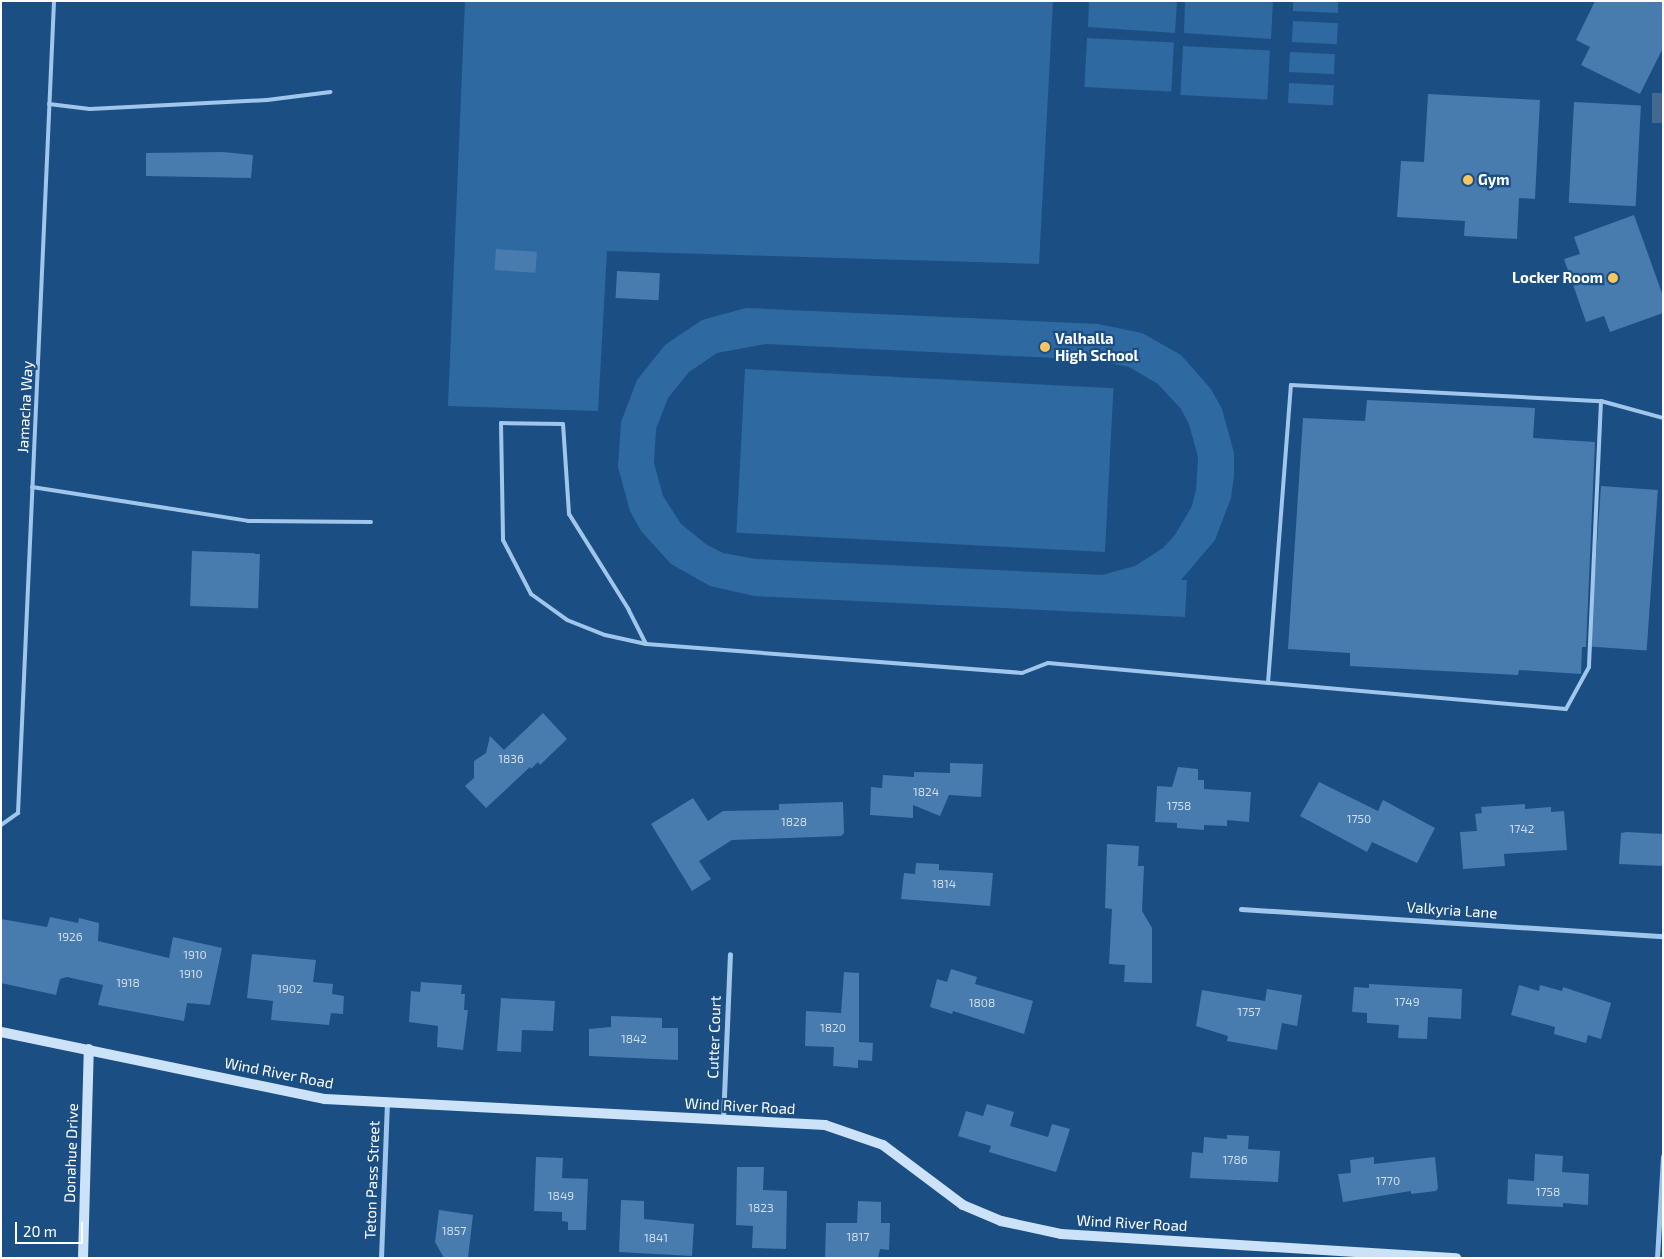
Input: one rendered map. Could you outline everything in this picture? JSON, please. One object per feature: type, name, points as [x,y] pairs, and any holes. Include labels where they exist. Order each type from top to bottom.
[{"type":"street","name":"Valkyria Lane","points":[[1240,909],[1663,936]]},
{"type":"street","name":"Cutter Court","points":[[723,1120],[730,954]]},
{"type":"street","name":"Wind River Road","points":[[1,1032],[324,1099],[825,1125],[882,1145],[963,1204],[1001,1221],[1061,1234],[1456,1258]]},
{"type":"street","name":"Donahue Drive","points":[[83,1258],[89,1049]]},
{"type":"street","name":"Teton Pass Street","points":[[381,1258],[387,1102]]},
{"type":"street","points":[[1657,1258],[1663,1156]]},
{"type":"lane","name":"Jamacha Way","points":[[1,825],[18,813],[54,1]]},
{"type":"lane","points":[[49,104],[90,109],[267,100],[330,92]]},
{"type":"lane","points":[[1268,683],[1291,385],[1601,402],[1663,418]]},
{"type":"lane","points":[[646,644],[629,610],[569,514],[564,424],[501,423],[503,540],[532,594],[567,620],[605,635],[646,644],[1022,673],[1048,663],[1566,709],[1589,667],[1601,402]]},
{"type":"lane","points":[[32,487],[248,520],[371,522]]},
{"type":"shaded area","points":[[465,1],[1053,1],[1039,264],[607,251],[598,411],[448,406]]},
{"type":"shaded area","points":[[1089,1],[1177,1],[1175,33],[1088,27]]},
{"type":"shaded area","points":[[1185,1],[1273,1],[1271,39],[1184,33]]},
{"type":"shaded area","points":[[1293,1],[1338,1],[1338,13],[1293,11]]},
{"type":"shaded area","points":[[1293,21],[1338,23],[1337,44],[1292,42]]},
{"type":"shaded area","points":[[1087,38],[1174,43],[1171,91],[1084,87]]},
{"type":"shaded area","points":[[1183,46],[1270,51],[1267,99],[1180,95]]},
{"type":"shaded area","points":[[1290,52],[1335,54],[1334,74],[1289,72]]},
{"type":"shaded area","points":[[1289,83],[1334,85],[1333,105],[1288,103]]},
{"type":"shaded area","points":[[1652,93],[1663,93],[1663,123],[1652,123]]},
{"type":"shaded area","points":[[746,308],[1098,324],[1142,333],[1181,355],[1211,389],[1222,409],[1234,453],[1231,498],[1215,540],[1181,580],[1187,580],[1185,617],[754,596],[710,586],[671,564],[641,531],[630,511],[618,467],[621,422],[637,380],[665,345],[702,320]],"holes":[[[766,344],[1096,360],[1129,367],[1158,384],[1181,409],[1189,424],[1198,457],[1196,490],[1192,506],[1175,535],[1163,548],[1135,566],[1102,575],[756,559],[723,553],[707,545],[681,524],[663,496],[654,463],[656,429],[668,398],[689,372],[717,353]]]},
{"type":"shaded area","points":[[745,369],[1113,388],[1105,552],[736,533]]},
{"type":"building","points":[[1595,1],[1663,1],[1663,48],[1640,94],[1581,65],[1590,47],[1576,40]]},
{"type":"building","name":"Gym","points":[[1428,94],[1540,100],[1535,199],[1519,198],[1517,239],[1464,236],[1465,221],[1397,217],[1401,161],[1424,162]]},
{"type":"building","points":[[1574,102],[1641,106],[1636,206],[1569,203]]},
{"type":"building","points":[[223,152],[253,155],[251,178],[146,176],[146,153]]},
{"type":"building","name":"Locker Room","points":[[1634,215],[1663,296],[1663,313],[1610,332],[1604,316],[1586,322],[1564,259],[1580,254],[1574,237]]},
{"type":"building","points":[[496,249],[537,252],[535,273],[495,270]]},
{"type":"building","points":[[617,271],[660,273],[659,300],[616,298]]},
{"type":"building","points":[[1367,400],[1535,408],[1533,438],[1595,442],[1586,647],[1582,647],[1581,674],[1519,670],[1518,675],[1350,666],[1350,653],[1288,649],[1303,418],[1365,421]]},
{"type":"building","points":[[1601,486],[1658,490],[1647,651],[1590,647]]},
{"type":"building","points":[[192,551],[260,553],[258,608],[190,606]]},
{"type":"building","points":[[543,713],[567,739],[540,765],[538,762],[531,769],[530,767],[486,808],[465,786],[474,778],[474,761],[486,753],[490,736],[504,750]]},
{"type":"building","points":[[950,763],[983,764],[981,797],[949,795],[940,816],[913,805],[913,818],[870,815],[871,787],[882,788],[883,775],[914,777],[914,772],[950,773]]},
{"type":"building","points":[[1178,767],[1198,769],[1198,780],[1204,780],[1204,789],[1251,792],[1249,822],[1227,820],[1227,826],[1204,825],[1204,830],[1177,828],[1177,823],[1155,822],[1157,786],[1172,787]]},
{"type":"building","points":[[1319,782],[1378,811],[1383,800],[1435,828],[1417,863],[1372,842],[1367,852],[1300,816]]},
{"type":"building","points":[[693,798],[708,821],[723,811],[779,810],[779,804],[843,802],[844,833],[841,836],[732,840],[699,861],[711,879],[692,891],[651,824]]},
{"type":"building","points":[[1525,804],[1525,809],[1551,807],[1551,812],[1564,811],[1567,850],[1504,854],[1505,866],[1463,869],[1460,832],[1477,831],[1475,814],[1482,813],[1481,807]]},
{"type":"building","points":[[1621,833],[1663,834],[1663,866],[1619,864]]},
{"type":"building","points":[[1107,844],[1139,846],[1138,866],[1144,866],[1142,911],[1152,928],[1152,983],[1124,982],[1125,965],[1109,964],[1112,909],[1105,908]]},
{"type":"building","points":[[916,863],[939,864],[939,870],[993,873],[990,906],[901,899],[904,873],[915,874]]},
{"type":"building","points":[[50,917],[78,923],[79,918],[99,923],[98,941],[169,958],[173,937],[222,948],[210,1005],[187,1003],[184,1021],[98,1005],[103,985],[67,977],[60,979],[56,995],[1,983],[1,919],[47,927]]},
{"type":"building","points":[[252,954],[316,960],[313,982],[333,984],[332,994],[344,996],[343,1014],[331,1013],[329,1025],[271,1020],[273,1001],[247,998]]},
{"type":"building","points":[[951,969],[977,977],[975,984],[1033,1001],[1024,1034],[953,1011],[952,1014],[930,1007],[937,979],[947,982]]},
{"type":"building","points":[[844,972],[859,973],[859,1042],[873,1043],[872,1061],[858,1060],[858,1068],[833,1066],[834,1047],[805,1046],[806,1011],[841,1013]]},
{"type":"building","points":[[421,982],[462,985],[461,994],[465,994],[464,1010],[468,1010],[463,1050],[437,1047],[438,1026],[409,1022],[411,991],[420,992]]},
{"type":"building","points":[[1369,984],[1462,989],[1461,1019],[1428,1017],[1427,1039],[1398,1038],[1399,1025],[1367,1023],[1367,1013],[1352,1012],[1354,987],[1369,988]]},
{"type":"building","points":[[1519,985],[1539,991],[1540,985],[1562,991],[1563,987],[1611,1003],[1601,1039],[1588,1035],[1586,1043],[1554,1034],[1555,1027],[1511,1015]]},
{"type":"building","points":[[1267,989],[1302,995],[1297,1026],[1282,1023],[1277,1050],[1227,1041],[1228,1036],[1196,1026],[1202,990],[1265,1001]]},
{"type":"building","points":[[501,998],[555,1001],[553,1031],[522,1030],[521,1052],[497,1051]]},
{"type":"building","points":[[611,1016],[662,1018],[662,1028],[678,1028],[678,1060],[589,1056],[589,1029],[611,1027]]},
{"type":"building","points":[[987,1104],[1014,1112],[1010,1126],[1048,1137],[1052,1124],[1070,1129],[1056,1172],[989,1152],[991,1146],[958,1136],[966,1111],[983,1116]]},
{"type":"building","points":[[1227,1135],[1249,1136],[1248,1149],[1280,1151],[1278,1182],[1190,1178],[1192,1152],[1203,1153],[1204,1137],[1227,1139]]},
{"type":"building","points":[[1535,1154],[1563,1156],[1562,1172],[1589,1174],[1588,1205],[1563,1203],[1563,1207],[1507,1204],[1508,1179],[1534,1181]]},
{"type":"building","points":[[536,1157],[563,1158],[562,1178],[588,1179],[586,1230],[568,1230],[568,1222],[562,1221],[562,1212],[534,1211]]},
{"type":"building","points":[[1374,1157],[1374,1164],[1435,1157],[1438,1188],[1436,1191],[1411,1194],[1411,1191],[1343,1202],[1338,1174],[1351,1173],[1350,1160]]},
{"type":"building","points":[[737,1167],[764,1167],[763,1190],[787,1191],[786,1249],[752,1248],[753,1226],[736,1225]]},
{"type":"building","points":[[621,1200],[644,1201],[644,1219],[694,1224],[692,1256],[619,1252]]},
{"type":"building","points":[[858,1201],[881,1202],[881,1223],[890,1223],[889,1250],[880,1249],[878,1258],[825,1258],[826,1223],[857,1223]]},
{"type":"building","points":[[439,1210],[473,1215],[468,1258],[444,1258],[435,1242]]},
{"type":"place","name":"Gym","points":[[1468,180]]},
{"type":"place","name":"Locker Room","points":[[1613,278]]},
{"type":"place","name":"Valhalla High School","points":[[1045,347]]}]
